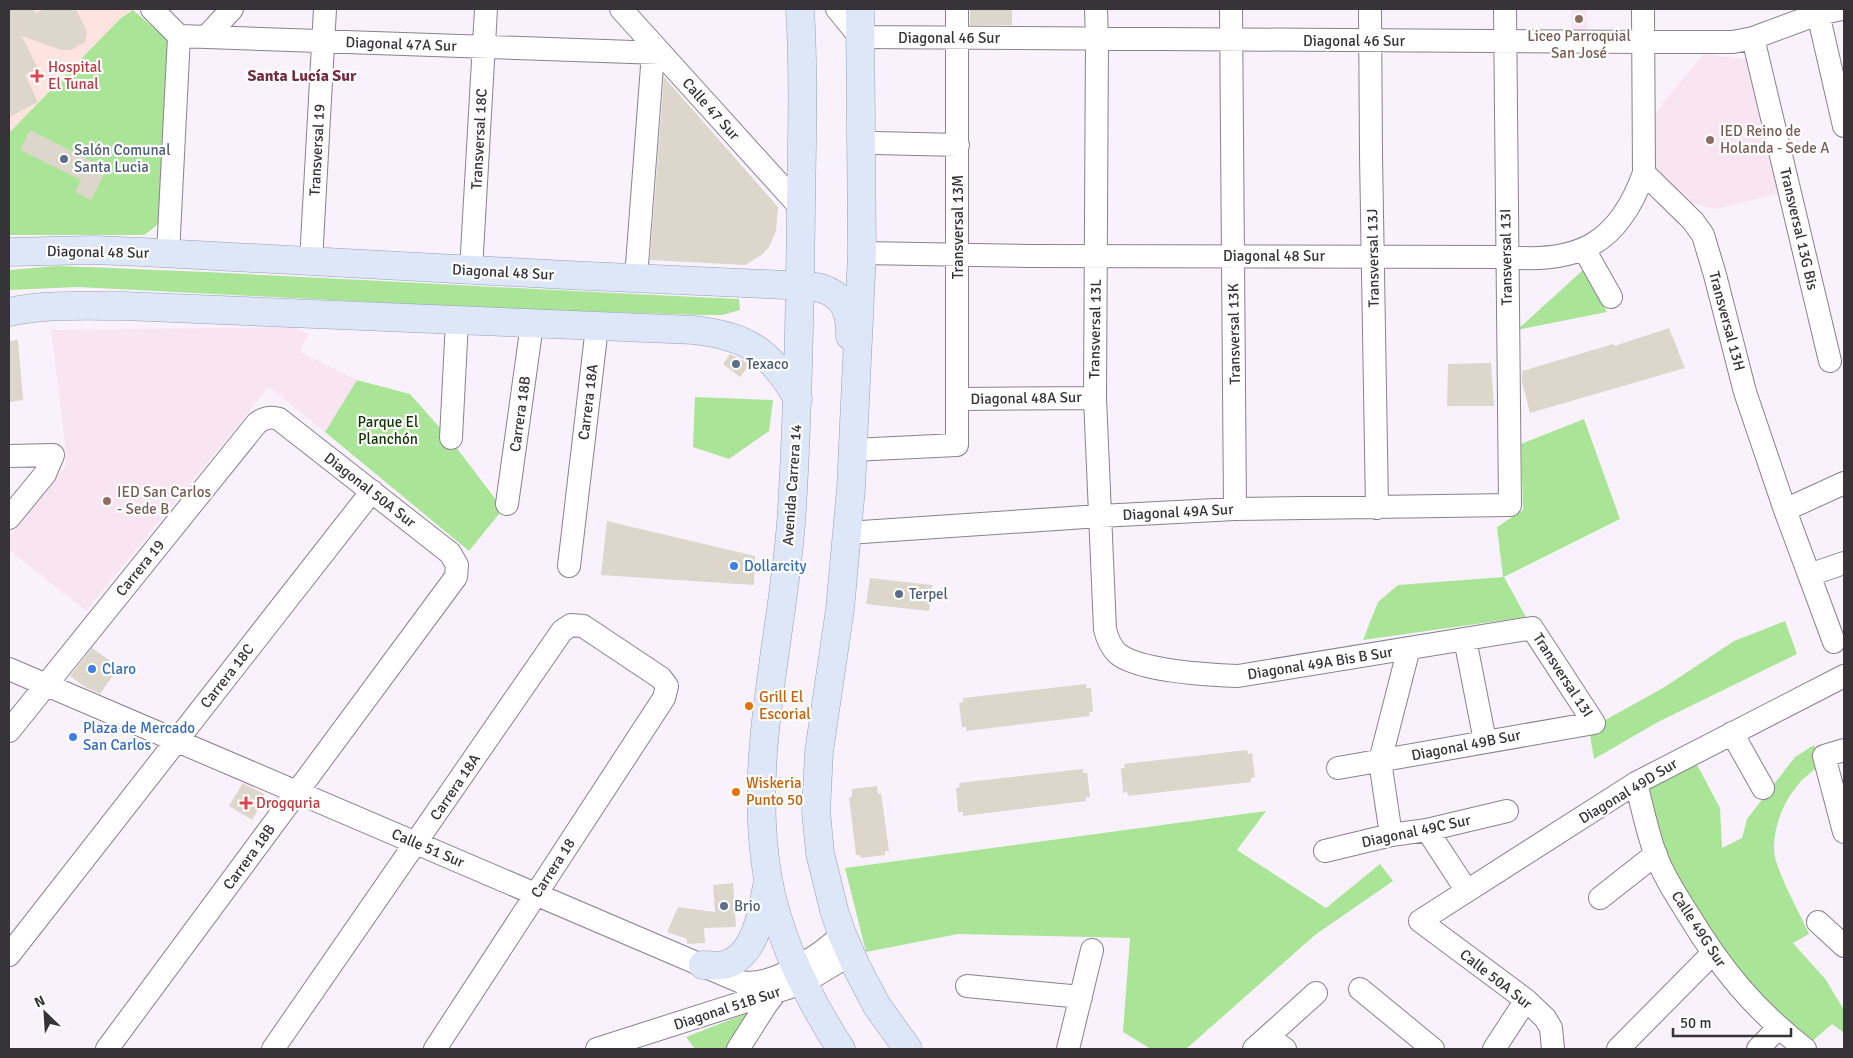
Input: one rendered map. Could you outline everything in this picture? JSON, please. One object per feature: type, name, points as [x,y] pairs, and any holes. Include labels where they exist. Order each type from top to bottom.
[{"type":"main road","name":"Avenida Carrera 14","points":[[800,9],[801,285],[798,399],[789,544],[764,743],[761,819],[768,880],[781,928],[799,975],[823,1021],[841,1049]]},
{"type":"main road","points":[[860,9],[862,253],[851,488],[840,609],[821,736],[816,790],[817,832],[820,853],[834,910],[845,943],[877,1006],[908,1049]]},
{"type":"main road","points":[[744,283],[772,269],[785,258],[801,237]]},
{"type":"main road","name":"Diagonal 48 Sur","points":[[9,252],[94,250],[821,287],[829,290],[841,301],[849,319],[848,383],[852,450]]},
{"type":"main road","points":[[9,312],[38,307],[124,306],[694,330],[734,337],[753,346],[779,369],[798,399]]},
{"type":"main road","points":[[703,966],[722,966],[733,961],[750,944],[757,928],[768,880]]},
{"type":"street","points":[[152,9],[179,36],[168,254]]},
{"type":"street","points":[[206,37],[232,9]]},
{"type":"street","name":"Transversal 19","points":[[311,261],[325,9]]},
{"type":"street","name":"Transversal 18C","points":[[472,270],[486,9]]},
{"type":"street","name":"Calle 47 Sur","points":[[621,9],[656,53],[801,208]]},
{"type":"street","points":[[837,9],[860,38]]},
{"type":"street","name":"Transversal 13M","points":[[852,450],[957,445],[957,9]]},
{"type":"street","name":"Transversal 13L","points":[[1096,9],[1095,398],[1105,629],[1108,641],[1112,647]]},
{"type":"street","name":"Transversal 13K","points":[[1231,9],[1235,509]]},
{"type":"street","name":"Transversal 13J","points":[[1370,9],[1377,508]]},
{"type":"street","name":"Transversal 13I","points":[[1505,9],[1506,258],[1510,505]]},
{"type":"street","points":[[1644,9],[1644,173]]},
{"type":"street","name":"Diagonal 46 Sur","points":[[860,38],[1733,42],[1753,38],[1818,12],[1842,9]]},
{"type":"street","points":[[1818,12],[1844,126]]},
{"type":"street","name":"Diagonal 47A Sur","points":[[179,36],[656,53]]},
{"type":"street","name":"Transversal 13G Bis","points":[[1753,38],[1830,362]]},
{"type":"street","points":[[636,278],[656,53]]},
{"type":"street","points":[[875,143],[958,145]]},
{"type":"street","name":"Diagonal 48 Sur","points":[[862,253],[1555,258],[1584,249],[1612,230],[1626,213],[1637,193],[1644,173]]},
{"type":"street","name":"Transversal 13H","points":[[1644,173],[1693,220],[1703,236],[1746,392],[1785,510],[1834,642]]},
{"type":"street","points":[[1584,249],[1611,297]]},
{"type":"street","points":[[451,438],[457,321]]},
{"type":"street","name":"Carrera 18B","points":[[507,504],[532,324]]},
{"type":"street","name":"Carrera 18A","points":[[569,566],[597,327]]},
{"type":"street","name":"Diagonal 48A Sur","points":[[957,399],[1095,398]]},
{"type":"street","name":"Carrera 19","points":[[9,731],[257,424],[263,419],[272,417],[279,419]]},
{"type":"street","name":"Diagonal 50A Sur","points":[[279,419],[450,553],[457,565]]},
{"type":"street","points":[[9,456],[53,455],[45,474],[9,518]]},
{"type":"street","points":[[1785,510],[1844,483]]},
{"type":"street","name":"Carrera 18C","points":[[9,955],[372,491]]},
{"type":"street","name":"Diagonal 49A Sur","points":[[847,533],[1235,509],[1510,505]]},
{"type":"street","points":[[1809,575],[1844,563]]},
{"type":"street","name":"Carrera 18B","points":[[107,1049],[456,577],[457,565]]},
{"type":"street","name":"Carrera 18A","points":[[273,1049],[562,631],[571,625],[583,626],[661,678],[667,686]]},
{"type":"street","name":"Transversal 13I","points":[[1532,628],[1594,723]]},
{"type":"street","name":"Diagonal 49A Bis B Sur","points":[[1112,647],[1118,654],[1128,660],[1161,668],[1203,675],[1238,676],[1532,628]]},
{"type":"street","points":[[1465,639],[1485,741]]},
{"type":"street","points":[[1391,835],[1380,762],[1409,648]]},
{"type":"street","name":"Calle 51 Sur","points":[[9,669],[741,982],[750,983],[778,975],[799,975],[829,946],[845,943]]},
{"type":"street","name":"Diagonal 49D Sur","points":[[1420,921],[1636,783],[1844,676]]},
{"type":"street","name":"Carrera 18","points":[[435,1049],[664,698],[667,686]]},
{"type":"street","name":"Diagonal 49B Sur","points":[[1338,768],[1594,723]]},
{"type":"street","points":[[1732,733],[1762,788]]},
{"type":"street","points":[[1834,753],[1844,832]]},
{"type":"street","name":"Calle 49G Sur","points":[[1636,783],[1656,854],[1674,891],[1712,954],[1744,994],[1778,1028],[1805,1049]]},
{"type":"street","name":"Diagonal 49C Sur","points":[[1325,851],[1507,811]]},
{"type":"street","points":[[1427,830],[1467,891]]},
{"type":"street","points":[[1600,898],[1656,854]]},
{"type":"street","name":"Calle 50A Sur","points":[[1420,921],[1526,1000],[1545,1018],[1551,1028],[1553,1049]]},
{"type":"street","points":[[1818,922],[1844,946]]},
{"type":"street","points":[[1068,1049],[1092,950]]},
{"type":"street","points":[[1618,1049],[1712,954]]},
{"type":"street","name":"Diagonal 51B Sur","points":[[597,1049],[775,993],[799,975]]},
{"type":"street","points":[[967,986],[1081,997]]},
{"type":"street","points":[[1360,989],[1433,1049]]},
{"type":"street","points":[[738,1049],[775,993]]},
{"type":"street","points":[[1269,1045],[1316,993]]},
{"type":"street","points":[[1494,1049],[1526,1000]]},
{"type":"street","points":[[1758,1049],[1778,1028]]},
{"type":"shaded area","name":"Hospital El Tunal","points":[[9,9],[133,9],[121,18],[9,133]]},
{"type":"shaded area","name":"Liceo Parroquial San José","points":[[1571,9],[1587,9],[1587,30],[1571,30]]},
{"type":"shaded area","name":"IED Reino de Holanda - Sede A","points":[[1703,54],[1747,59],[1780,193],[1716,209],[1688,202],[1653,164],[1652,117]]},
{"type":"shaded area","name":"IED San Carlos - Sede B","points":[[294,327],[308,334],[300,352],[357,380],[325,432],[269,387],[86,611],[9,550],[9,537],[66,466],[51,330]]},
{"type":"green space","points":[[133,10],[169,41],[162,216],[156,226],[144,235],[9,235],[9,133],[121,18]]},
{"type":"green space","points":[[57,266],[739,299],[740,310],[722,315],[701,315],[505,309],[78,287],[9,290],[9,270]]},
{"type":"green space","points":[[1583,270],[1607,312],[1517,330]]},
{"type":"green space","name":"Parque El Planchón","points":[[357,380],[410,394],[449,438],[503,509],[469,551],[325,432]]},
{"type":"green space","points":[[695,397],[773,400],[769,431],[729,459],[693,447]]},
{"type":"green space","points":[[1584,419],[1620,519],[1504,577],[1526,617],[1363,640],[1378,602],[1398,585],[1503,577],[1497,527],[1523,510],[1521,444]]},
{"type":"green space","points":[[1785,621],[1797,654],[1658,722],[1594,759],[1589,729],[1663,688],[1734,641]]},
{"type":"green space","points":[[1814,745],[1820,765],[1799,783],[1791,794],[1781,813],[1774,844],[1780,873],[1809,934],[1793,943],[1826,980],[1844,1010],[1844,1033],[1832,1024],[1809,1044],[1719,951],[1662,850],[1644,783],[1694,759],[1720,808],[1722,848],[1742,838],[1747,819],[1795,757]]},
{"type":"green space","points":[[1266,811],[1237,850],[1326,908],[1380,864],[1393,881],[1315,935],[1186,1049],[1151,1049],[1123,1032],[1130,938],[958,934],[866,952],[845,868]]},
{"type":"green space","points":[[750,1012],[727,1049],[695,1049],[686,1037]]},
{"type":"building","points":[[9,9],[34,9],[36,13],[44,9],[76,9],[87,32],[85,42],[71,50],[61,50],[22,36],[38,69],[25,75],[38,102],[9,117]]},
{"type":"building","points":[[970,9],[1012,9],[1012,25],[970,25]]},
{"type":"building","points":[[664,77],[778,207],[776,231],[769,247],[763,254],[745,265],[650,260]]},
{"type":"building","name":"Salón Comunal Santa Lucia","points":[[30,130],[107,169],[91,200],[75,192],[81,180],[20,150]]},
{"type":"building","points":[[1669,328],[1685,368],[1530,413],[1522,382],[1522,371],[1613,344],[1614,346]]},
{"type":"building","points":[[18,340],[23,400],[9,402],[9,341]]},
{"type":"building","name":"Texaco","points":[[730,354],[750,364],[740,377],[723,364]]},
{"type":"building","points":[[1491,363],[1494,406],[1447,406],[1448,364]]},
{"type":"building","points":[[607,521],[755,556],[754,585],[601,575]]},
{"type":"building","name":"Terpel","points":[[870,578],[932,585],[929,611],[866,604]]},
{"type":"building","name":"Claro","points":[[92,648],[119,667],[100,694],[85,687],[70,676]]},
{"type":"building","points":[[1086,684],[1086,688],[1091,688],[1093,712],[1089,712],[1090,716],[966,731],[966,727],[962,727],[959,703],[963,702],[963,698]]},
{"type":"building","points":[[1247,750],[1248,754],[1252,753],[1255,777],[1251,778],[1251,782],[1128,796],[1127,792],[1123,793],[1121,768],[1125,768],[1124,764]]},
{"type":"building","points":[[1083,769],[1083,773],[1087,773],[1090,797],[1086,797],[1086,801],[963,816],[963,812],[958,812],[956,788],[960,787],[959,783]]},
{"type":"building","name":"Drogquria","points":[[243,783],[264,794],[264,800],[252,820],[229,806]]},
{"type":"building","points":[[877,786],[878,794],[881,793],[889,851],[885,851],[885,855],[861,858],[860,855],[856,855],[849,797],[852,797],[852,789]]},
{"type":"building","points":[[733,883],[736,927],[704,928],[705,943],[687,944],[687,939],[667,932],[678,907],[715,912],[713,885]]},
{"type":"place","name":"Liceo Parroquial San José","points":[[1579,19]]},
{"type":"place","name":"Hospital El Tunal","points":[[37,76]]},
{"type":"place","name":"IED Reino de Holanda - Sede A","points":[[1710,140]]},
{"type":"place","name":"Salón Comunal Santa Lucia","points":[[64,159]]},
{"type":"place","name":"Texaco","points":[[736,364]]},
{"type":"place","name":"IED San Carlos - Sede B","points":[[107,501]]},
{"type":"place","name":"Dollarcity","points":[[734,566]]},
{"type":"place","name":"Terpel","points":[[899,594]]},
{"type":"place","name":"Claro","points":[[92,669]]},
{"type":"place","name":"Grill El Escorial","points":[[749,706]]},
{"type":"place","name":"Plaza de Mercado San Carlos","points":[[73,737]]},
{"type":"place","name":"Wiskeria Punto 50","points":[[736,792]]},
{"type":"place","name":"Drogquria","points":[[246,803]]},
{"type":"place","name":"Brio","points":[[724,906]]},
{"type":"district","name":"Santa Lucía Sur","points":[[302,75]]}]
